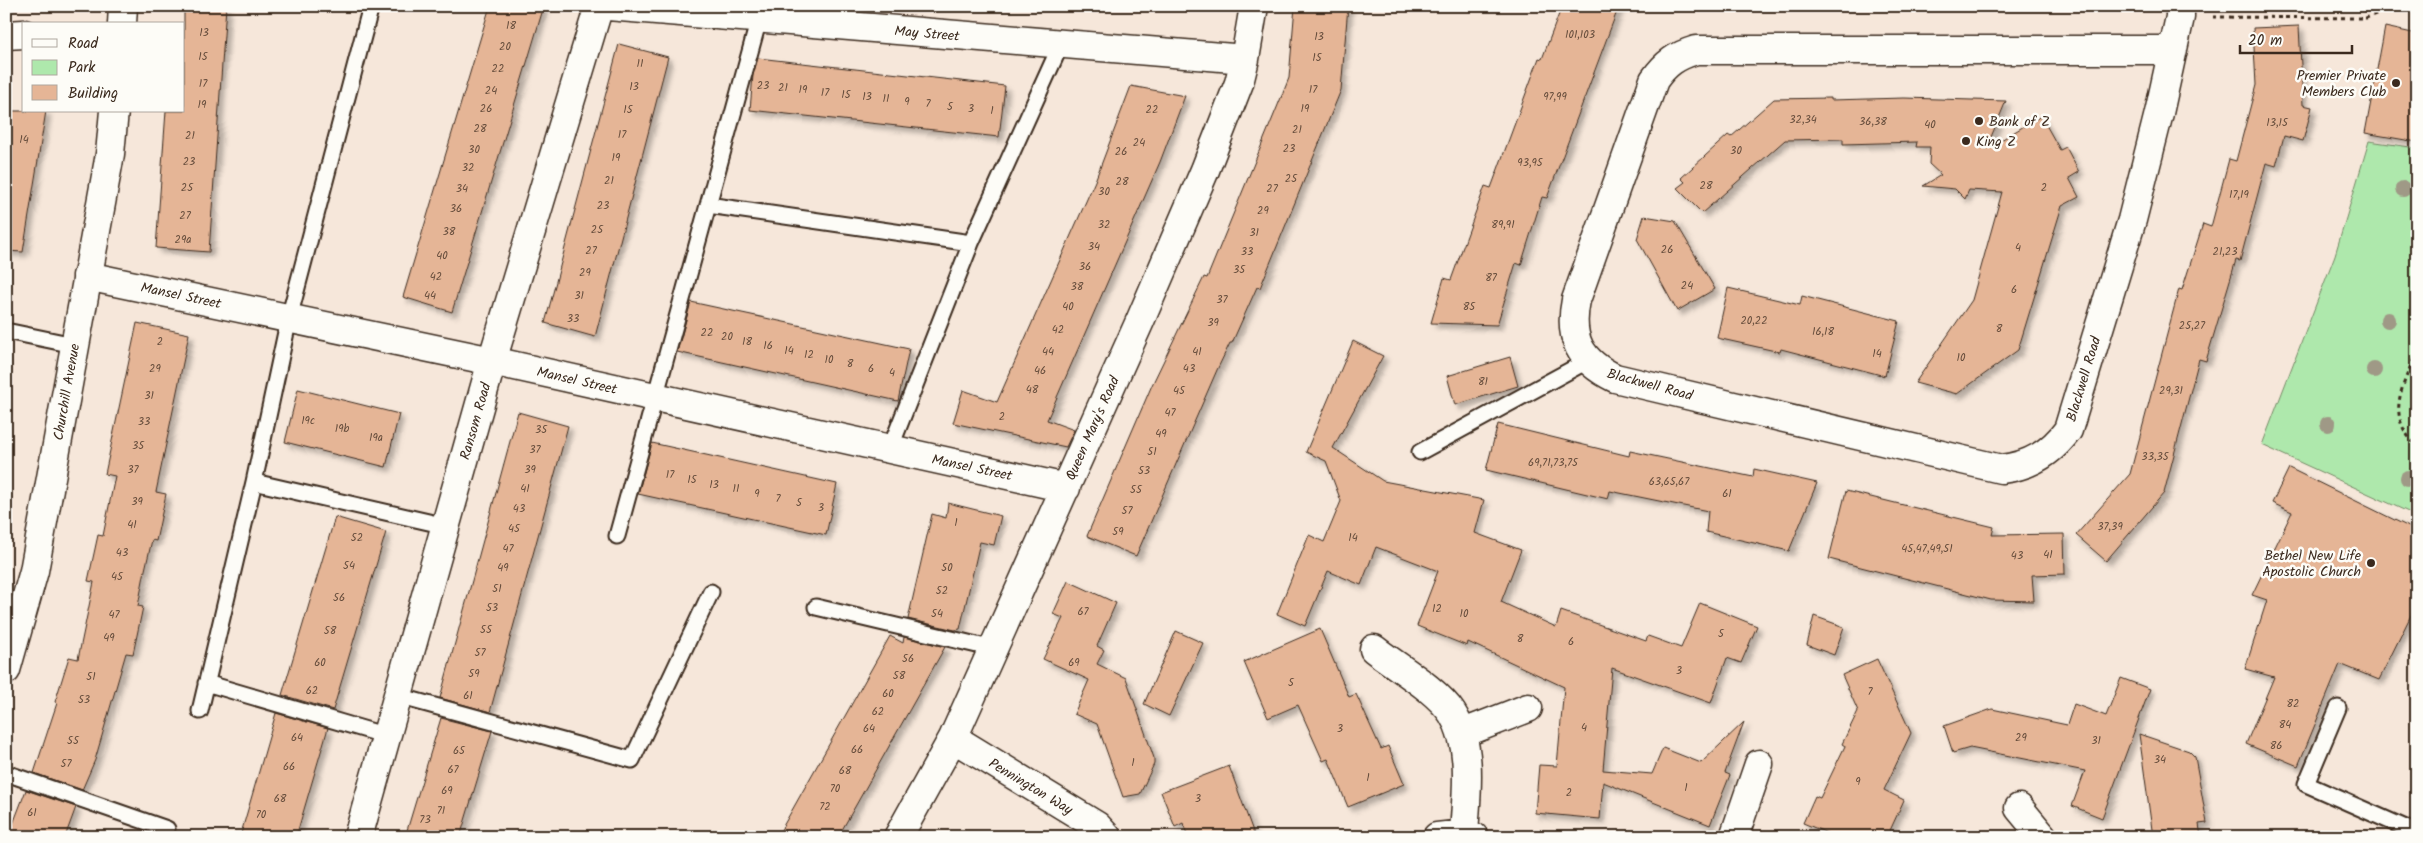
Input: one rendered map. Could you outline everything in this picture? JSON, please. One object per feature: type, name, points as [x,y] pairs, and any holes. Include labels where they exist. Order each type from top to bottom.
[{"type":"street","points":[[122,22],[123,6]]},
{"type":"street","name":"Ransom Road","points":[[358,837],[492,361],[598,6]]},
{"type":"street","name":"May Street","points":[[608,6],[1245,59]]},
{"type":"street","name":"Queen Mary's Road","points":[[898,837],[953,738],[1066,488],[1205,170],[1239,83],[1254,6]]},
{"type":"street","name":"Blackwell Road","points":[[2172,50],[1696,50],[1679,55],[1666,64],[1654,80],[1576,300],[1573,317],[1574,336],[1582,354],[1597,369],[1615,378],[2001,469],[2018,467],[2037,459],[2054,447],[2068,430],[2132,220],[2159,113],[2180,12]]},
{"type":"street","points":[[6,35],[22,34]]},
{"type":"street","name":"Churchill Avenue","points":[[7,661],[34,571],[110,154],[114,112]]},
{"type":"street","name":"Mansel Street","points":[[87,276],[492,361],[1066,488]]},
{"type":"street","points":[[1374,649],[1431,692],[1452,713],[1461,734],[1467,763],[1469,836],[1437,837]]},
{"type":"street","points":[[1461,734],[1528,708]]},
{"type":"street","name":"Pennington Way","points":[[953,738],[1097,826],[1107,837]]},
{"type":"street","points":[[1734,837],[1759,764]]},
{"type":"street","points":[[2019,808],[2043,837]]},
{"type":"lane","points":[[200,711],[254,482],[289,318],[371,6]]},
{"type":"lane","points":[[616,536],[759,19]]},
{"type":"lane","points":[[890,449],[971,243],[1061,44]]},
{"type":"lane","points":[[708,205],[971,243]]},
{"type":"lane","points":[[6,331],[74,345]]},
{"type":"lane","points":[[1420,452],[1588,360]]},
{"type":"lane","points":[[254,482],[446,526]]},
{"type":"lane","points":[[398,696],[632,760],[712,592]]},
{"type":"lane","points":[[816,607],[994,648]]},
{"type":"lane","points":[[206,684],[387,736]]},
{"type":"lane","points":[[2338,708],[2306,784],[2417,833]]},
{"type":"lane","points":[[6,773],[167,829],[164,837]]},
{"type":"path","points":[[2180,12],[2366,18],[2395,6]]},
{"type":"path","points":[[2417,351],[2397,401],[2401,424],[2410,440],[2417,446]]},
{"type":"green space","points":[[2369,141],[2417,148],[2417,516],[2262,445],[2335,255]]},
{"type":"building","points":[[184,6],[226,6],[209,252],[156,248],[166,112],[185,112]]},
{"type":"building","points":[[490,6],[544,6],[452,312],[403,297]]},
{"type":"building","points":[[1295,6],[1348,6],[1341,90],[1260,288],[1257,287],[1232,343],[1230,343],[1217,370],[1136,556],[1087,536],[1152,385],[1204,277],[1207,278],[1289,78]]},
{"type":"building","points":[[1562,6],[1619,6],[1547,198],[1542,197],[1521,265],[1516,263],[1497,325],[1431,323],[1444,278],[1451,280],[1485,186],[1491,188],[1539,58],[1542,59]]},
{"type":"building","points":[[2299,26],[2303,105],[2312,107],[2303,141],[2284,136],[2276,166],[2266,163],[2240,261],[2236,260],[2206,361],[2199,359],[2164,493],[2106,561],[2076,535],[2130,474],[2179,289],[2182,290],[2203,224],[2211,227],[2229,159],[2236,161],[2256,85],[2253,28]]},
{"type":"building","name":"Premier Private Members Club","points":[[2385,27],[2417,34],[2417,142],[2365,133]]},
{"type":"building","points":[[619,44],[668,57],[595,337],[545,323]]},
{"type":"building","points":[[758,58],[1005,86],[999,137],[750,110],[753,75]]},
{"type":"building","points":[[1131,86],[1185,96],[1160,162],[1047,420],[1074,430],[1066,447],[953,423],[963,390],[997,402],[1095,181]]},
{"type":"building","points":[[1831,98],[1831,100],[1904,98],[2006,101],[1986,149],[2041,116],[2060,150],[2066,147],[2079,172],[2069,178],[2079,197],[2062,206],[2018,350],[1957,394],[1915,383],[1972,300],[2002,192],[1969,190],[1965,199],[1955,189],[1923,186],[1941,175],[1929,164],[1930,147],[1916,147],[1917,142],[1843,144],[1843,139],[1785,140],[1702,213],[1677,188],[1685,182],[1681,178],[1728,135],[1731,137],[1774,99]]},
{"type":"building","points":[[6,111],[46,112],[23,252],[6,251]]},
{"type":"building","points":[[1644,216],[1675,221],[1715,289],[1677,311],[1637,239]]},
{"type":"building","points":[[1728,288],[1800,305],[1802,296],[1899,321],[1885,376],[1781,349],[1780,352],[1717,338]]},
{"type":"building","points":[[691,302],[909,349],[898,401],[677,352]]},
{"type":"building","points":[[137,323],[189,334],[156,492],[166,494],[156,541],[152,540],[145,570],[138,606],[143,607],[133,654],[126,653],[95,760],[82,790],[34,773],[57,703],[55,702],[69,657],[78,659],[94,582],[88,581],[98,535],[103,536],[115,476],[105,474]]},
{"type":"building","points":[[1353,341],[1383,356],[1333,448],[1383,481],[1484,500],[1475,533],[1521,550],[1501,602],[1556,627],[1561,611],[1646,641],[1648,636],[1681,648],[1700,603],[1757,626],[1741,663],[1727,658],[1711,703],[1612,668],[1603,770],[1652,774],[1663,748],[1701,763],[1744,722],[1725,773],[1730,775],[1710,825],[1603,782],[1600,819],[1535,813],[1539,765],[1557,766],[1564,687],[1468,642],[1467,646],[1417,626],[1438,571],[1376,547],[1361,585],[1328,571],[1305,626],[1277,614],[1309,535],[1324,542],[1341,501],[1326,461],[1306,452]]},
{"type":"building","points":[[1510,357],[1518,386],[1455,405],[1447,376]]},
{"type":"building","points":[[298,389],[399,414],[386,467],[285,442]]},
{"type":"building","points":[[518,412],[568,426],[490,712],[440,698]]},
{"type":"building","points":[[1498,424],[1629,456],[1630,451],[1753,477],[1754,469],[1817,483],[1789,551],[1706,532],[1708,511],[1610,491],[1608,499],[1486,470]]},
{"type":"building","points":[[652,443],[837,484],[826,535],[638,494]]},
{"type":"building","points":[[2289,468],[2417,531],[2417,603],[2379,680],[2340,664],[2298,766],[2246,744],[2274,677],[2245,669],[2267,600],[2252,595],[2292,512],[2272,503]]},
{"type":"building","points":[[1846,491],[1994,527],[1992,535],[2064,534],[2065,574],[2032,575],[2034,601],[1991,600],[1829,559]]},
{"type":"building","points":[[948,503],[1001,516],[994,545],[980,542],[960,629],[955,630],[908,619],[932,514],[946,518]]},
{"type":"building","points":[[335,517],[386,532],[333,710],[282,695]]},
{"type":"building","points":[[1068,581],[1116,603],[1097,646],[1104,650],[1097,664],[1126,678],[1154,758],[1154,764],[1140,794],[1123,797],[1097,724],[1074,714],[1089,680],[1043,659],[1063,618],[1053,614]]},
{"type":"building","points":[[1814,616],[1844,627],[1834,655],[1807,645]]},
{"type":"building","points":[[1320,629],[1349,697],[1356,694],[1381,749],[1388,746],[1404,784],[1348,807],[1328,759],[1323,761],[1298,705],[1268,718],[1244,662]]},
{"type":"building","points":[[1176,631],[1203,643],[1169,716],[1144,704]]},
{"type":"building","points":[[890,636],[903,643],[904,637],[945,647],[838,837],[777,837]]},
{"type":"building","points":[[1877,659],[1911,733],[1884,790],[1904,800],[1887,837],[1837,837],[1803,823],[1815,796],[1820,798],[1845,746],[1842,744],[1858,711],[1842,675]]},
{"type":"building","points":[[2121,678],[2150,689],[2102,818],[2072,806],[2085,771],[1970,748],[1953,753],[1944,726],[1992,709],[2067,725],[2074,704],[2106,716]]},
{"type":"building","points":[[276,713],[328,728],[296,837],[240,837]]},
{"type":"building","points":[[441,718],[492,731],[460,837],[405,837]]},
{"type":"building","points":[[2139,734],[2189,751],[2195,757],[2207,823],[2199,824],[2201,837],[2153,837]]},
{"type":"building","points":[[1229,766],[1255,837],[1188,837],[1183,823],[1175,827],[1161,792]]},
{"type":"building","points":[[26,790],[76,807],[65,837],[8,837]]},
{"type":"place","name":"Premier Private Members Club","points":[[2396,83]]},
{"type":"place","name":"Bank of Z","points":[[1979,121]]},
{"type":"place","name":"King Z","points":[[1966,141]]},
{"type":"place","name":"Bethel New Life Apostolic Church","points":[[2371,563]]}]
